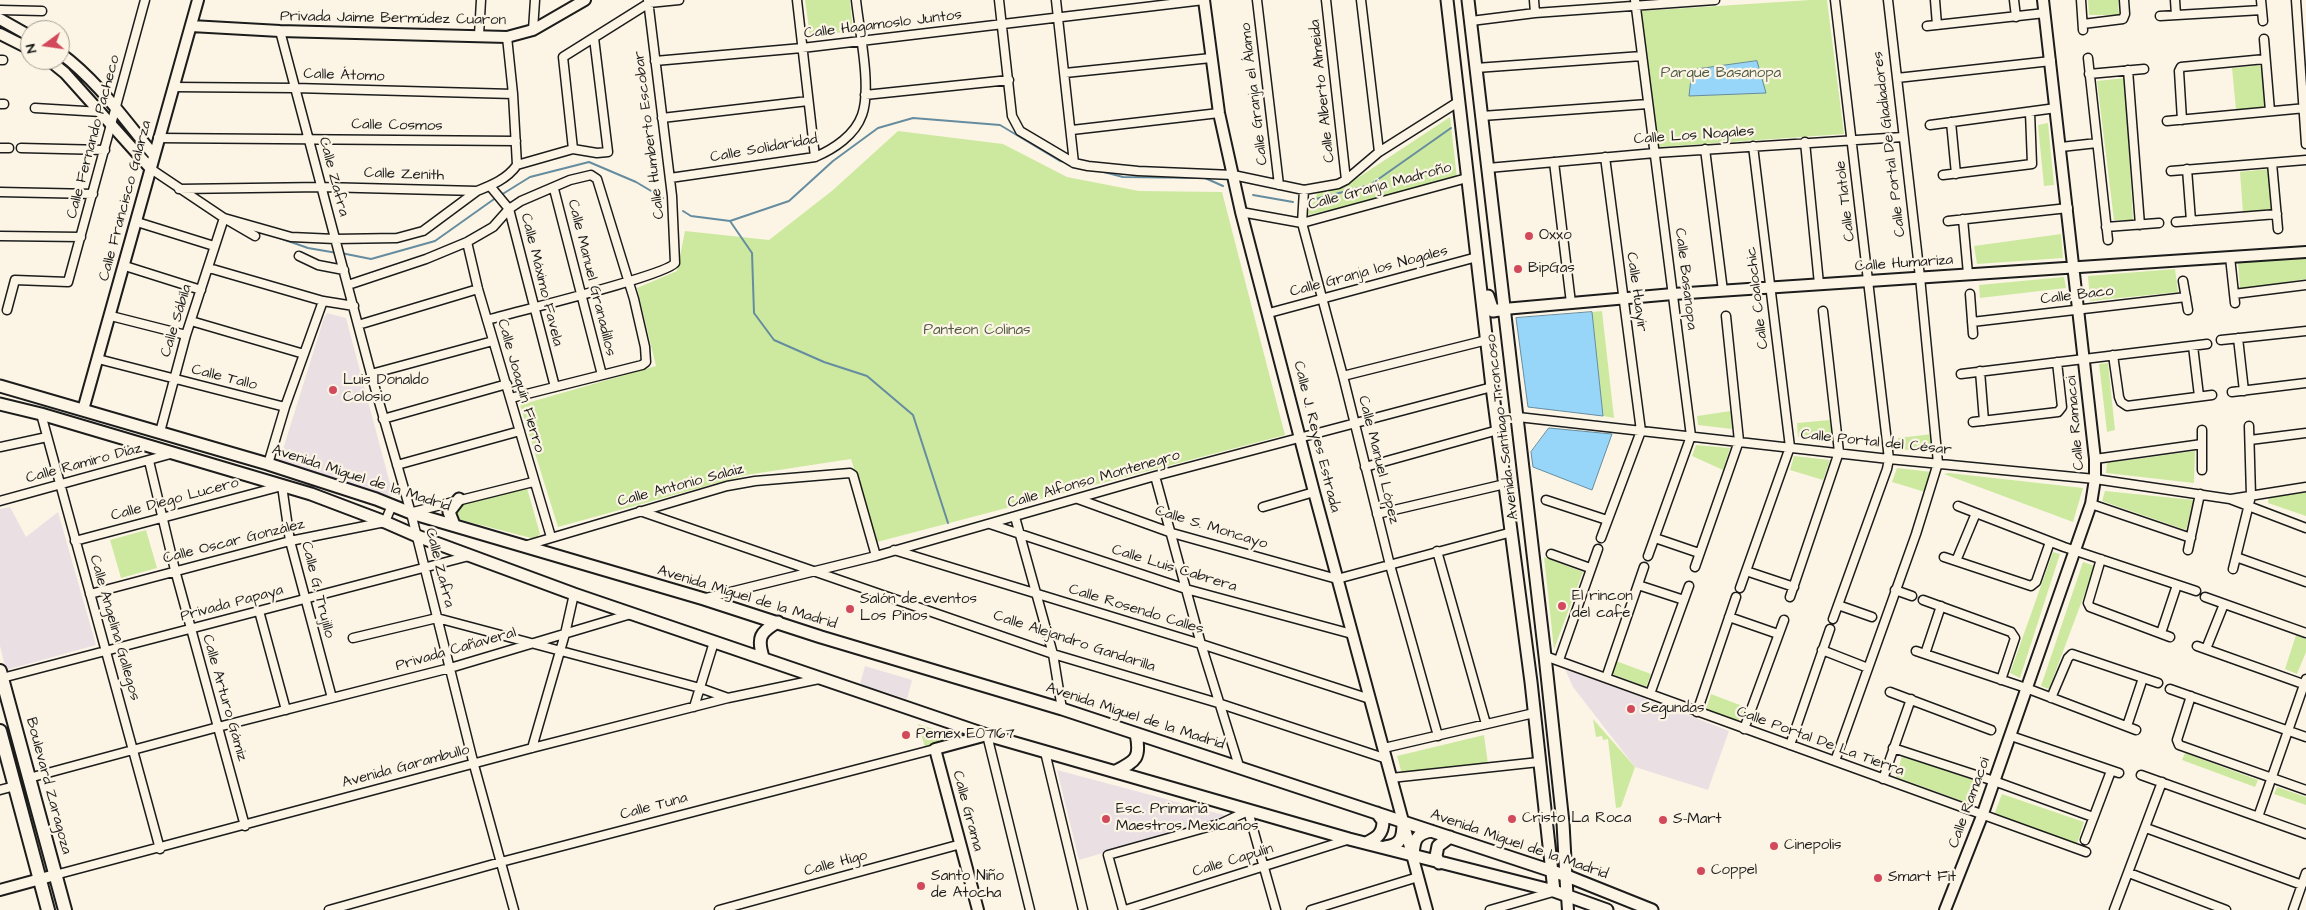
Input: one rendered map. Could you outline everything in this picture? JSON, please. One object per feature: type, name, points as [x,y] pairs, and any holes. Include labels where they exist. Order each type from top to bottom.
[{"type":"main road","name":"Avenida Santiago Troncoso","points":[[1447,0],[1492,387],[1531,682],[1552,872]]},
{"type":"main road","name":"Avenida Santiago Troncoso","points":[[1468,0],[1546,656],[1567,876]]},
{"type":"main road","points":[[1475,241],[1480,249],[1490,308],[1494,312],[1504,309]]},
{"type":"main road","name":"Avenida Miguel de la Madrid","points":[[0,386],[268,464],[411,513],[704,599],[1062,708],[1567,876],[1652,910]]},
{"type":"main road","name":"Avenida Miguel de la Madrid","points":[[0,404],[41,414],[311,494],[469,556],[574,594],[987,735],[1349,839],[1554,891],[1607,910]]},
{"type":"main road","points":[[454,525],[449,512],[459,499]]},
{"type":"main road","points":[[763,657],[760,643],[762,634],[767,628],[778,622]]},
{"type":"main road","name":"Boulevard Zaragoza","points":[[1,675],[65,910]]},
{"type":"main road","points":[[1531,682],[1538,691],[1543,740],[1548,746],[1555,745]]},
{"type":"main road","points":[[0,731],[48,910]]},
{"type":"main road","points":[[1116,772],[1130,764],[1136,757],[1138,747],[1136,734]]},
{"type":"main road","points":[[1366,843],[1381,833],[1383,821],[1377,813]]},
{"type":"main road","points":[[1380,847],[1394,846],[1401,841],[1403,837],[1403,821]]},
{"type":"main road","points":[[1413,856],[1414,840],[1421,833],[1431,831]]},
{"type":"main road","points":[[1439,863],[1436,856],[1438,846],[1450,837]]},
{"type":"main road","points":[[1552,872],[1554,891]]},
{"type":"main road","points":[[1566,896],[1567,876]]},
{"type":"street","name":"Calle Fernando Pacheco","points":[[7,310],[15,280],[68,282],[145,0]]},
{"type":"street","name":"Calle Francisco Galarza","points":[[83,410],[125,266],[151,169],[153,154],[198,0]]},
{"type":"street","points":[[479,35],[481,0]]},
{"type":"street","points":[[533,30],[535,0]]},
{"type":"street","name":"Privada Jaime Bermúdez Cuaron","points":[[191,26],[280,31],[507,37],[533,30],[585,0]]},
{"type":"street","points":[[573,149],[564,57],[649,1],[679,0]]},
{"type":"street","points":[[797,0],[815,157]]},
{"type":"street","name":"Calle Solidaridad","points":[[670,178],[815,157],[830,151],[843,141],[854,129],[863,114],[865,95],[856,0]]},
{"type":"street","points":[[999,0],[1012,116],[1015,125],[1020,131],[1074,163],[1120,170],[1232,175],[1304,190],[1338,184],[1346,180],[1379,152],[1458,102]]},
{"type":"street","points":[[1056,0],[1072,130],[1074,163]]},
{"type":"street","name":"Calle Hagamoslo Juntos","points":[[655,62],[802,48],[1204,0]]},
{"type":"street","name":"Calle J. Reyes Estrada","points":[[1204,0],[1219,112],[1241,212],[1337,579],[1428,910]]},
{"type":"street","name":"Calle Granja el Álamo","points":[[1257,0],[1279,186]]},
{"type":"street","name":"Calle Alberto Almeida","points":[[1326,0],[1346,180]]},
{"type":"street","points":[[1361,0],[1379,152]]},
{"type":"street","points":[[1534,0],[1535,13]]},
{"type":"street","points":[[1583,0],[1584,10]]},
{"type":"street","points":[[1471,21],[1635,3],[1716,0]]},
{"type":"street","name":"Calle Tlatole","points":[[1835,0],[1870,281],[1889,459]]},
{"type":"street","name":"Calle Portal De Gladiadores","points":[[1888,0],[1920,278],[1938,463]]},
{"type":"street","points":[[1935,0],[1937,25]]},
{"type":"street","points":[[2014,0],[2016,16]]},
{"type":"street","name":"Calle Ramacoi","points":[[1946,910],[2011,736],[2091,504],[2096,479],[2080,310],[2043,0]]},
{"type":"street","points":[[2080,0],[2083,27],[2123,19],[2125,14],[2124,0]]},
{"type":"street","points":[[2175,0],[2176,15]]},
{"type":"street","points":[[2261,0],[2263,21]]},
{"type":"street","points":[[2296,0],[2306,144]]},
{"type":"street","name":"Calle Humberto Escobar","points":[[629,282],[672,267],[676,257],[670,178],[649,1]]},
{"type":"street","name":"Calle Basanopa","points":[[1635,3],[1691,436],[1648,556]]},
{"type":"street","points":[[0,10],[42,11]]},
{"type":"street","points":[[2160,16],[2262,10]]},
{"type":"street","points":[[1928,26],[2045,13]]},
{"type":"street","points":[[0,19],[20,30]]},
{"type":"street","name":"Calle Zafra","points":[[280,31],[383,419],[411,513],[474,764],[514,910]]},
{"type":"street","points":[[0,34],[20,44]]},
{"type":"street","points":[[507,37],[513,94],[517,165],[573,149],[605,154],[608,152],[594,38]]},
{"type":"street","points":[[2264,39],[2270,111]]},
{"type":"street","points":[[1476,68],[1642,56]]},
{"type":"street","points":[[1065,73],[1211,58]]},
{"type":"street","points":[[2088,58],[2108,240]]},
{"type":"street","points":[[2182,120],[2179,72],[2181,67],[2265,59]]},
{"type":"street","points":[[1896,78],[2050,61]]},
{"type":"street","points":[[70,62],[116,106],[153,154]]},
{"type":"street","points":[[2089,74],[2144,69]]},
{"type":"street","points":[[61,70],[151,169],[224,218],[256,236]]},
{"type":"street","points":[[2128,70],[2140,224]]},
{"type":"street","points":[[865,95],[1009,80]]},
{"type":"street","name":"Calle Átomo","points":[[173,87],[295,88],[513,94]]},
{"type":"street","points":[[662,118],[808,102]]},
{"type":"street","points":[[1482,116],[1648,104]]},
{"type":"street","points":[[35,108],[101,112]]},
{"type":"street","points":[[1930,125],[2056,108]]},
{"type":"street","points":[[2167,121],[2305,108]]},
{"type":"street","points":[[1072,130],[1219,112]]},
{"type":"street","points":[[1943,175],[2032,164],[2030,112]]},
{"type":"street","points":[[1951,122],[1956,174]]},
{"type":"street","name":"Calle Los Nogales","points":[[1488,168],[1705,149],[1903,137]]},
{"type":"street","name":"Calle Cosmos","points":[[158,138],[516,141]]},
{"type":"street","points":[[1805,142],[1819,284]]},
{"type":"street","points":[[2061,147],[2097,143]]},
{"type":"street","name":"Calle Coalochic","points":[[1753,146],[1790,447]]},
{"type":"street","points":[[0,148],[9,148]]},
{"type":"street","points":[[21,148],[105,150]]},
{"type":"street","points":[[1705,149],[1723,291]]},
{"type":"street","name":"Calle Huayir","points":[[1605,157],[1641,431]]},
{"type":"street","points":[[2171,170],[2306,160]]},
{"type":"street","points":[[1554,162],[1571,303]]},
{"type":"street","points":[[2272,163],[2278,229]]},
{"type":"street","name":"Calle Zenith","points":[[180,189],[197,187],[322,187],[477,191],[490,186],[509,174],[517,165]]},
{"type":"street","points":[[2187,169],[2191,221]]},
{"type":"street","points":[[348,285],[426,259],[467,242],[493,227],[507,207],[521,201],[582,176],[591,175],[597,179],[629,282],[647,359],[642,365],[511,398]]},
{"type":"street","name":"Calle Granja Madroño","points":[[1241,212],[1302,223],[1467,178]]},
{"type":"street","name":"Calle Máximo Favela","points":[[490,186],[507,207],[555,386]]},
{"type":"street","name":"Calle Manuel Granadillos","points":[[554,188],[602,375]]},
{"type":"street","name":"Calle Manuel López","points":[[1304,190],[1302,223],[1343,376],[1390,565],[1438,736]]},
{"type":"street","points":[[224,218],[251,224],[290,237],[335,239],[397,238],[415,235],[430,227],[477,191]]},
{"type":"street","points":[[0,192],[93,194]]},
{"type":"street","points":[[1948,221],[2068,208]]},
{"type":"street","points":[[2176,222],[2277,214]]},
{"type":"street","name":"Calle Sábila","points":[[160,432],[186,335],[224,218]]},
{"type":"street","points":[[1963,219],[1968,274]]},
{"type":"street","points":[[137,222],[214,246]]},
{"type":"street","points":[[2106,227],[2158,223]]},
{"type":"street","points":[[0,236],[81,237]]},
{"type":"street","name":"Calle Joaquín Fierro","points":[[467,242],[478,289],[511,398],[533,482],[551,537]]},
{"type":"street","name":"Calle Humariza","points":[[1504,309],[1673,294],[2306,252]]},
{"type":"street","points":[[299,256],[318,264],[343,268]]},
{"type":"street","name":"Calle Granja los Nogales","points":[[1269,314],[1477,257]]},
{"type":"street","points":[[2230,257],[2236,303]]},
{"type":"street","points":[[125,266],[201,290]]},
{"type":"street","points":[[209,268],[323,301],[354,306]]},
{"type":"street","points":[[2184,280],[2188,310]]},
{"type":"street","points":[[487,320],[629,282]]},
{"type":"street","points":[[2234,294],[2306,285]]},
{"type":"street","points":[[358,325],[478,289]]},
{"type":"street","points":[[1970,294],[1973,334]]},
{"type":"street","name":"Calle Baco","points":[[1972,322],[2186,297]]},
{"type":"street","points":[[268,464],[285,407],[323,301]]},
{"type":"street","points":[[1790,597],[1839,452],[1823,311]]},
{"type":"street","points":[[111,316],[186,335]]},
{"type":"street","points":[[1695,567],[1738,441],[1726,316]]},
{"type":"street","points":[[191,321],[304,354]]},
{"type":"street","points":[[2221,340],[2306,331]]},
{"type":"street","points":[[2238,338],[2244,391]]},
{"type":"street","points":[[1343,376],[1487,340]]},
{"type":"street","points":[[371,374],[493,341]]},
{"type":"street","points":[[1961,374],[2207,344]]},
{"type":"street","points":[[2193,346],[2199,396]]},
{"type":"street","points":[[2113,355],[2119,397],[2123,404],[2127,406],[2212,394]]},
{"type":"street","name":"Calle Tallo","points":[[98,359],[285,407]]},
{"type":"street","points":[[1973,422],[2055,413],[2060,410],[2062,407],[2057,362]]},
{"type":"street","points":[[1980,371],[1984,421]]},
{"type":"street","points":[[2232,392],[2306,383]]},
{"type":"street","points":[[383,419],[507,384]]},
{"type":"street","name":"Calle Alfonso Montenegro","points":[[704,599],[876,556],[1155,476],[1492,387]]},
{"type":"street","name":"Calle Angelina Gallegos","points":[[41,414],[160,849]]},
{"type":"street","name":"Calle Portal del César","points":[[1518,417],[1889,459],[2096,479],[2230,500]]},
{"type":"street","points":[[2233,569],[2251,496],[2249,426]]},
{"type":"street","points":[[1365,467],[1498,430]]},
{"type":"street","points":[[2202,430],[2202,470]]},
{"type":"street","points":[[398,465],[520,431]]},
{"type":"street","points":[[1601,538],[1641,431]]},
{"type":"street","points":[[2250,440],[2306,433]]},
{"type":"street","points":[[0,447],[47,437]]},
{"type":"street","points":[[2095,459],[2202,444]]},
{"type":"street","points":[[1740,588],[1790,447]]},
{"type":"street","name":"Calle Ramiro Díaz","points":[[0,501],[175,453]]},
{"type":"street","points":[[1833,619],[1888,469],[1889,459]]},
{"type":"street","name":"Calle Arturo Gámiz","points":[[149,461],[175,570],[245,826]]},
{"type":"street","points":[[1835,761],[1938,463]]},
{"type":"street","name":"Calle Antonio Salaiz","points":[[524,546],[742,482],[850,473],[853,475],[876,556]]},
{"type":"street","points":[[1155,476],[1218,703],[1239,766]]},
{"type":"street","points":[[411,513],[459,499],[533,482]]},
{"type":"street","points":[[1377,514],[1505,484]]},
{"type":"street","name":"Calle Diego Lucero","points":[[75,541],[282,486]]},
{"type":"street","name":"Calle G. Trujillo","points":[[282,486],[290,541],[332,698]]},
{"type":"street","points":[[2230,500],[2306,488]]},
{"type":"street","points":[[1263,507],[1314,492]]},
{"type":"street","points":[[2188,550],[2200,494]]},
{"type":"street","name":"Calle S. Moncayo","points":[[1078,498],[1172,533],[1337,579]]},
{"type":"street","points":[[1546,500],[1607,520]]},
{"type":"street","points":[[2230,500],[2306,528]]},
{"type":"street","points":[[2091,504],[2191,538]]},
{"type":"street","points":[[385,522],[392,505]]},
{"type":"street","points":[[1958,506],[2050,542],[2196,591]]},
{"type":"street","name":"Calle Alejandro Gandarilla","points":[[640,511],[1053,654],[1218,703],[1387,759]]},
{"type":"street","points":[[1956,561],[1976,513]]},
{"type":"street","points":[[1015,517],[1053,654],[1062,708]]},
{"type":"street","name":"Calle Oscar González","points":[[90,594],[290,541],[385,522]]},
{"type":"street","name":"Calle Luis Cabrera","points":[[990,524],[1186,589],[1352,634]]},
{"type":"street","points":[[1337,579],[1512,532]]},
{"type":"street","points":[[1655,538],[1699,553]]},
{"type":"street","points":[[1944,557],[2031,586],[2036,582],[2050,542]]},
{"type":"street","points":[[1559,660],[1598,549]]},
{"type":"street","name":"Calle Rosendo Calles","points":[[894,550],[1201,644],[1370,699]]},
{"type":"street","points":[[1437,551],[1486,724]]},
{"type":"street","points":[[1552,554],[1590,568]]},
{"type":"street","name":"Privada Papaya","points":[[1,675],[191,630],[305,598],[469,556]]},
{"type":"street","points":[[2236,557],[2306,582]]},
{"type":"street","points":[[2101,559],[2088,605],[2170,637]]},
{"type":"street","points":[[1606,678],[1644,567]]},
{"type":"street","points":[[1746,571],[1794,587]]},
{"type":"street","points":[[1638,585],[1684,600]]},
{"type":"street","points":[[2161,633],[2177,585]]},
{"type":"street","points":[[1650,694],[1689,586]]},
{"type":"street","points":[[1895,590],[1912,596]]},
{"type":"street","points":[[532,748],[565,634],[574,594]]},
{"type":"street","points":[[1697,712],[1736,597]]},
{"type":"street","points":[[2205,597],[2306,633]]},
{"type":"street","points":[[1923,600],[2011,632],[2015,638],[2001,680]]},
{"type":"street","points":[[2206,649],[2224,604]]},
{"type":"street","points":[[1838,605],[1872,617]]},
{"type":"street","points":[[1925,654],[1941,606]]},
{"type":"street","points":[[259,611],[286,710]]},
{"type":"street","name":"Privada Cañaveral","points":[[29,778],[218,727],[450,668],[633,614]]},
{"type":"street","points":[[1729,617],[1778,634]]},
{"type":"street","points":[[353,638],[437,618],[700,688],[728,698]]},
{"type":"street","points":[[1744,729],[1784,620]]},
{"type":"street","points":[[1790,745],[1830,629]]},
{"type":"street","points":[[694,707],[714,642]]},
{"type":"street","points":[[2197,646],[2305,683],[2258,817]]},
{"type":"street","points":[[1822,650],[1868,668]]},
{"type":"street","points":[[1916,651],[2026,688],[2136,730]]},
{"type":"street","points":[[2051,698],[2069,656],[2076,654],[2158,683]]},
{"type":"street","name":"Calle Portal De La Tierra","points":[[1546,656],[1982,816],[2086,852]]},
{"type":"street","name":"Avenida Garambullo","points":[[0,890],[160,849],[532,748],[728,698],[821,678]]},
{"type":"street","points":[[2127,726],[2143,678]]},
{"type":"street","points":[[2170,689],[2306,737]]},
{"type":"street","points":[[1890,692],[1991,730]]},
{"type":"street","points":[[2191,696],[2177,740],[2179,745],[2306,790]]},
{"type":"street","points":[[1882,779],[1911,699]]},
{"type":"street","points":[[1384,748],[1534,714]]},
{"type":"street","points":[[987,735],[1030,910]]},
{"type":"street","name":"Calle Tuna","points":[[329,910],[501,862],[987,735]]},
{"type":"street","points":[[2011,736],[2119,774]]},
{"type":"street","points":[[1893,748],[1994,780],[2093,817]]},
{"type":"street","name":"Calle Grama","points":[[935,749],[978,910]]},
{"type":"street","points":[[1045,752],[1083,910]]},
{"type":"street","points":[[1391,778],[1539,762]]},
{"type":"street","points":[[2084,840],[2111,771]]},
{"type":"street","points":[[2141,775],[2306,834]]},
{"type":"street","points":[[2114,910],[2162,782]]},
{"type":"street","points":[[0,790],[15,786]]},
{"type":"street","points":[[1124,910],[1107,857],[1110,854],[1222,823],[1248,811],[1276,910]]},
{"type":"street","points":[[2146,828],[2302,885]]},
{"type":"street","name":"Calle Capulín","points":[[1124,910],[1349,839]]},
{"type":"street","name":"Calle Higo","points":[[718,910],[961,844]]},
{"type":"street","points":[[2129,873],[2226,910]]},
{"type":"street","points":[[2293,910],[2306,873]]},
{"type":"street","points":[[1311,910],[1418,877]]},
{"type":"street","points":[[1490,910],[1554,891]]},
{"type":"street","points":[[1566,896],[1568,910]]},
{"type":"shaded area","name":"Luis Donaldo Colosio","points":[[327,313],[346,318],[393,495],[389,496],[279,462]]},
{"type":"shaded area","points":[[10,507],[26,537],[58,512],[96,645],[6,670],[0,646],[0,509]]},
{"type":"shaded area","points":[[865,666],[912,680],[907,699],[860,684]]},
{"type":"shaded area","name":"Segundas","points":[[1564,667],[1729,731],[1708,790],[1635,767],[1573,687]]},
{"type":"shaded area","name":"Esc. Primaria Maestros Mexicanos","points":[[1057,770],[1151,795],[1228,816],[1079,860]]},
{"type":"green space","points":[[805,0],[850,0],[853,31],[810,36]]},
{"type":"green space","name":"Parque Basanopa","points":[[1827,0],[1844,134],[1659,147],[1641,11]]},
{"type":"green space","points":[[2088,0],[2118,0],[2119,15],[2089,15]]},
{"type":"green space","points":[[2262,65],[2266,107],[2236,110],[2232,68]]},
{"type":"green space","points":[[2125,78],[2133,220],[2114,220],[2097,81]]},
{"type":"green space","points":[[1450,117],[1457,178],[1373,201],[1307,215],[1318,192],[1344,187]]},
{"type":"green space","points":[[2048,123],[2054,185],[2044,186],[2038,125]]},
{"type":"green space","name":"Panteon Colinas","points":[[898,131],[1003,144],[1067,177],[1139,191],[1222,192],[1285,435],[877,542],[851,459],[746,475],[558,527],[520,405],[656,366],[637,288],[677,271],[685,231],[769,240],[833,190]]},
{"type":"green space","points":[[2269,169],[2272,210],[2243,213],[2240,172]]},
{"type":"green space","points":[[2061,234],[2063,258],[1977,264],[1974,246]]},
{"type":"green space","points":[[2306,258],[2306,279],[2240,289],[2238,263]]},
{"type":"green space","points":[[2175,269],[2178,292],[2090,301],[2088,276]]},
{"type":"green space","points":[[2064,277],[2066,288],[1980,298],[1979,285]]},
{"type":"green space","points":[[1602,311],[1614,418],[1603,416],[1592,312]]},
{"type":"green space","points":[[2108,363],[2115,430],[2107,432],[2099,364]]},
{"type":"green space","points":[[1731,411],[1732,429],[1698,425],[1697,416]]},
{"type":"green space","points":[[1830,420],[1833,440],[1798,437],[1797,423]]},
{"type":"green space","points":[[1933,434],[1932,452],[1898,449],[1898,438]]},
{"type":"green space","points":[[1696,445],[1730,448],[1723,470],[1692,456]]},
{"type":"green space","points":[[2195,451],[2194,483],[2106,473],[2107,463]]},
{"type":"green space","points":[[1794,456],[1830,460],[1823,480],[1790,470]]},
{"type":"green space","points":[[1897,468],[1932,472],[1925,492],[1892,482]]},
{"type":"green space","points":[[1944,474],[2083,488],[2073,522]]},
{"type":"green space","points":[[527,488],[540,534],[536,538],[458,519],[453,512],[455,507]]},
{"type":"green space","points":[[2105,491],[2194,500],[2186,530],[2102,501]]},
{"type":"green space","points":[[2306,491],[2306,516],[2268,503],[2269,496]]},
{"type":"green space","points":[[146,530],[157,568],[121,578],[110,540]]},
{"type":"green space","points":[[2053,552],[2060,554],[2020,678],[2010,673]]},
{"type":"green space","points":[[1544,557],[1583,572],[1554,649]]},
{"type":"green space","points":[[2083,562],[2095,566],[2049,689],[2041,686]]},
{"type":"green space","points":[[2296,635],[2306,639],[2306,652],[2297,674],[2285,669]]},
{"type":"green space","points":[[1616,661],[1651,674],[1646,687],[1612,674]]},
{"type":"green space","points":[[1711,694],[1745,707],[1738,721],[1706,709]]},
{"type":"green space","points":[[1593,719],[1635,767],[1621,807],[1616,808],[1608,739],[1603,740],[1602,736],[1596,737]]},
{"type":"green space","points":[[918,724],[960,738],[925,747]]},
{"type":"green space","points":[[1484,735],[1488,764],[1402,774],[1397,756]]},
{"type":"green space","points":[[2185,753],[2258,780],[2255,787],[2182,760]]},
{"type":"green space","points":[[1902,756],[1980,782],[1973,805],[1896,777]]},
{"type":"green space","points":[[2277,787],[2306,797],[2306,805],[2274,794]]},
{"type":"green space","points":[[2002,794],[2084,822],[2077,844],[1994,815]]},
{"type":"water","points":[[1757,61],[1766,93],[1689,96],[1692,70]]},
{"type":"water","points":[[1592,312],[1603,416],[1528,407],[1516,318]]},
{"type":"water","points":[[1549,428],[1612,434],[1592,490],[1533,467],[1531,452]]},
{"type":"waterway","points":[[683,211],[691,216],[730,221],[789,201],[833,161],[878,128],[913,118],[1000,125],[1060,161],[1066,162]]},
{"type":"waterway","points":[[1312,200],[1370,185],[1451,128]]},
{"type":"waterway","points":[[501,195],[530,177],[589,162],[636,182],[663,198]]},
{"type":"waterway","points":[[1100,171],[1123,177],[1205,178],[1223,186]]},
{"type":"waterway","points":[[1253,195],[1293,202]]},
{"type":"waterway","points":[[341,253],[371,259],[435,241],[497,197]]},
{"type":"waterway","points":[[730,221],[752,253],[754,313],[774,340],[824,362],[867,376],[913,415],[948,523]]},
{"type":"waterway","points":[[271,235],[308,248],[337,253]]},
{"type":"place","name":"Oxxo","points":[[1529,236]]},
{"type":"place","name":"BipGas","points":[[1518,269]]},
{"type":"place","name":"Luis Donaldo Colosio","points":[[333,390]]},
{"type":"place","name":"El rincon del cafe","points":[[1562,606]]},
{"type":"place","name":"Salón de eventos Los Pinos","points":[[850,609]]},
{"type":"place","name":"Segundas","points":[[1631,709]]},
{"type":"place","name":"Pemex E07167","points":[[906,735]]},
{"type":"place","name":"Esc. Primaria Maestros Mexicanos","points":[[1106,819]]},
{"type":"place","name":"Cristo La Roca","points":[[1512,819]]},
{"type":"place","name":"S-Mart","points":[[1663,820]]},
{"type":"place","name":"Cinepolis","points":[[1774,846]]},
{"type":"place","name":"Coppel","points":[[1701,871]]},
{"type":"place","name":"Smart Fit","points":[[1878,878]]},
{"type":"place","name":"Santo Niño de Atocha","points":[[921,886]]}]
